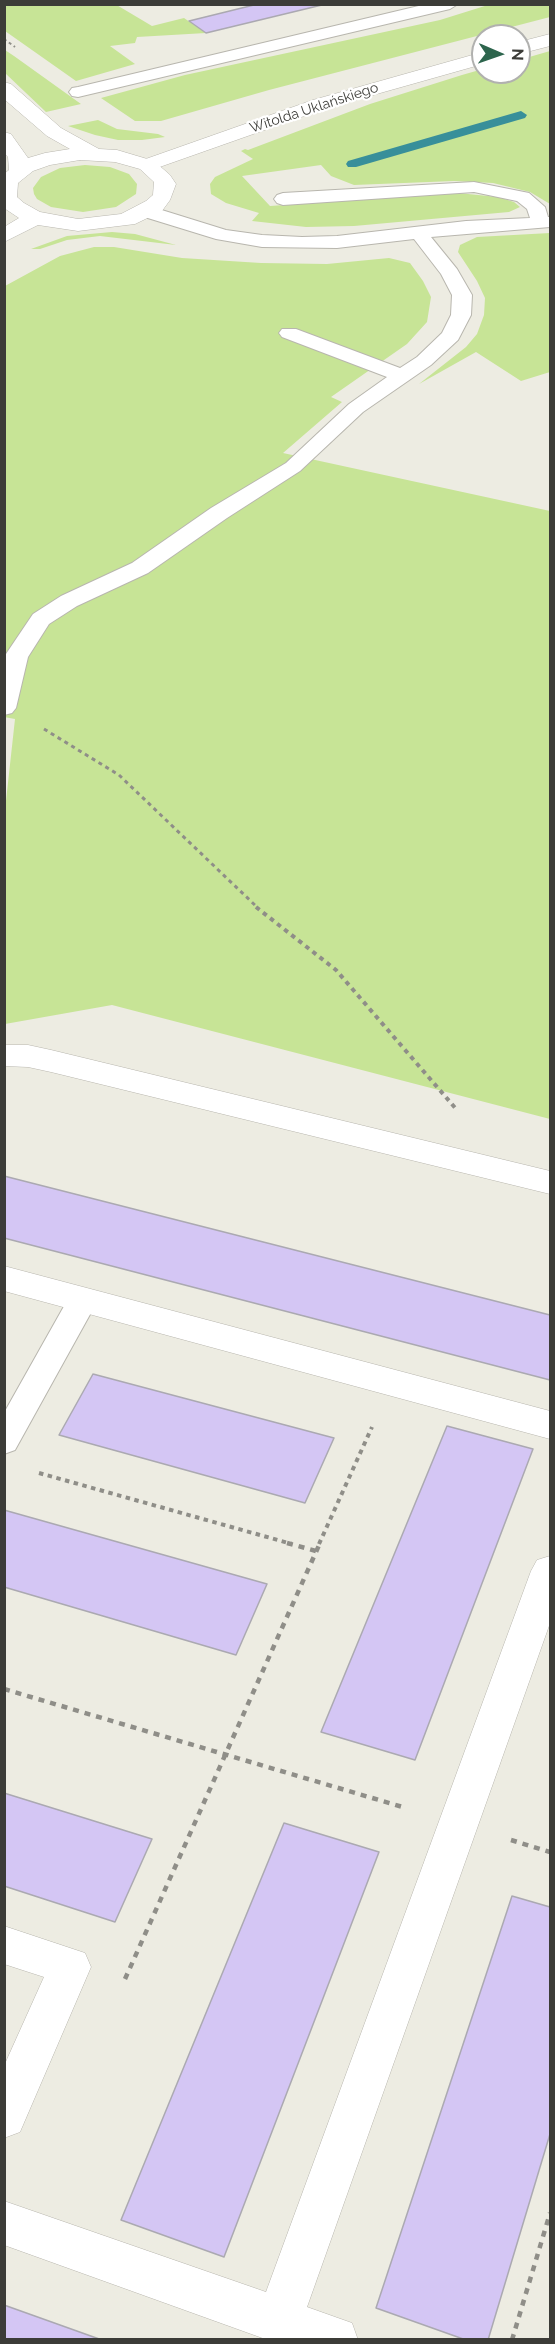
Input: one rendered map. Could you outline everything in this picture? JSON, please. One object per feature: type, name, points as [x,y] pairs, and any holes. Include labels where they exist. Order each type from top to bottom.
[{"type":"street","points":[[531,45],[550,40]]},
{"type":"street","name":"Witolda Uklańskiego","points":[[147,165],[320,104],[471,61]]},
{"type":"street","points":[[4,88],[54,132],[93,154]]},
{"type":"street","points":[[4,138],[18,157],[19,171]]},
{"type":"street","points":[[93,154],[117,156],[147,165],[163,179],[165,190],[159,201],[145,212],[116,221],[91,225],[59,223],[34,218],[16,208],[7,198],[8,181],[19,171],[45,159],[93,154]]},
{"type":"street","points":[[4,236],[34,218]]},
{"type":"street","points":[[4,1055],[28,1056],[51,1061],[550,1183]]},
{"type":"street","points":[[4,1278],[550,1425]]},
{"type":"street","points":[[279,2320],[550,1571]]},
{"type":"street","points":[[4,1945],[70,1967],[4,2117]]},
{"type":"street","points":[[4,2223],[335,2340]]},
{"type":"lane","points":[[78,92],[450,4]]},
{"type":"lane","points":[[145,212],[223,235],[282,243],[337,242],[418,232],[545,222],[536,207],[523,196],[484,188],[446,187],[283,199]]},
{"type":"lane","points":[[5,706],[16,657],[28,636],[41,620],[69,601],[140,568],[219,513],[293,467],[356,408],[424,361],[451,336],[463,306],[462,295],[450,273],[418,232]]},
{"type":"lane","points":[[288,333],[402,376]]},
{"type":"lane","points":[[4,1442],[83,1300]]},
{"type":"path","points":[[5,706],[119,775],[266,916],[336,970],[513,1174]]},
{"type":"path","points":[[70,1967],[122,1986],[228,1754],[392,1383]]},
{"type":"path","points":[[28,1470],[316,1551]]},
{"type":"path","points":[[4,1689],[550,1852]]},
{"type":"path","points":[[512,2340],[550,2212]]},
{"type":"green space","points":[[115,4],[152,26],[184,18],[206,33],[137,37],[135,43],[110,46],[135,64],[76,81],[5,31],[5,5]]},
{"type":"green space","points":[[488,5],[550,5],[550,17],[523,24],[471,24],[471,38],[269,90],[161,121],[135,121],[101,98],[185,75],[440,20]]},
{"type":"green space","points":[[5,50],[81,104],[46,112],[5,73]]},
{"type":"green space","points":[[550,51],[550,204],[530,192],[493,183],[454,181],[354,185],[331,176],[321,165],[242,176],[270,206],[458,193],[498,197],[514,202],[520,207],[509,212],[354,226],[306,227],[252,221],[259,213],[226,203],[211,194],[210,184],[215,177],[253,159],[241,151],[245,149],[248,150],[370,104],[471,72],[471,84],[531,84],[531,57]]},
{"type":"green space","points":[[98,120],[117,129],[158,134],[165,137],[118,140],[68,126]]},
{"type":"green space","points":[[85,165],[110,167],[129,174],[137,184],[136,194],[116,207],[83,212],[51,207],[37,199],[33,188],[41,177],[60,168]]},
{"type":"green space","points":[[112,232],[135,234],[176,245],[100,236],[67,240],[40,249],[31,249],[67,236]]},
{"type":"green space","points":[[550,233],[550,372],[521,381],[476,352],[419,384],[466,347],[477,334],[484,315],[485,298],[458,252],[460,245],[477,237]]},
{"type":"green space","points":[[94,247],[114,247],[182,258],[261,263],[327,264],[389,258],[410,263],[431,297],[427,322],[407,344],[331,397],[342,402],[283,453],[550,511],[550,1119],[112,1005],[5,1024],[4,819],[15,719],[4,717],[5,286],[60,256]]},
{"type":"building","points":[[258,4],[326,4],[206,33],[189,21]]},
{"type":"building","points":[[4,1176],[550,1315],[550,1380],[4,1238]]},
{"type":"building","points":[[93,1374],[334,1438],[305,1503],[59,1435]]},
{"type":"building","points":[[447,1426],[533,1449],[415,1760],[321,1732]]},
{"type":"building","points":[[4,1510],[267,1584],[236,1655],[4,1587]]},
{"type":"building","points":[[4,1793],[152,1839],[115,1922],[4,1886]]},
{"type":"building","points":[[284,1823],[379,1852],[224,2257],[121,2220]]},
{"type":"building","points":[[512,1896],[550,1907],[550,2134],[488,2340],[466,2340],[376,2308]]},
{"type":"building","points":[[4,2305],[102,2340],[4,2340]]},
{"type":"waterway","points":[[352,164],[521,115]]}]
